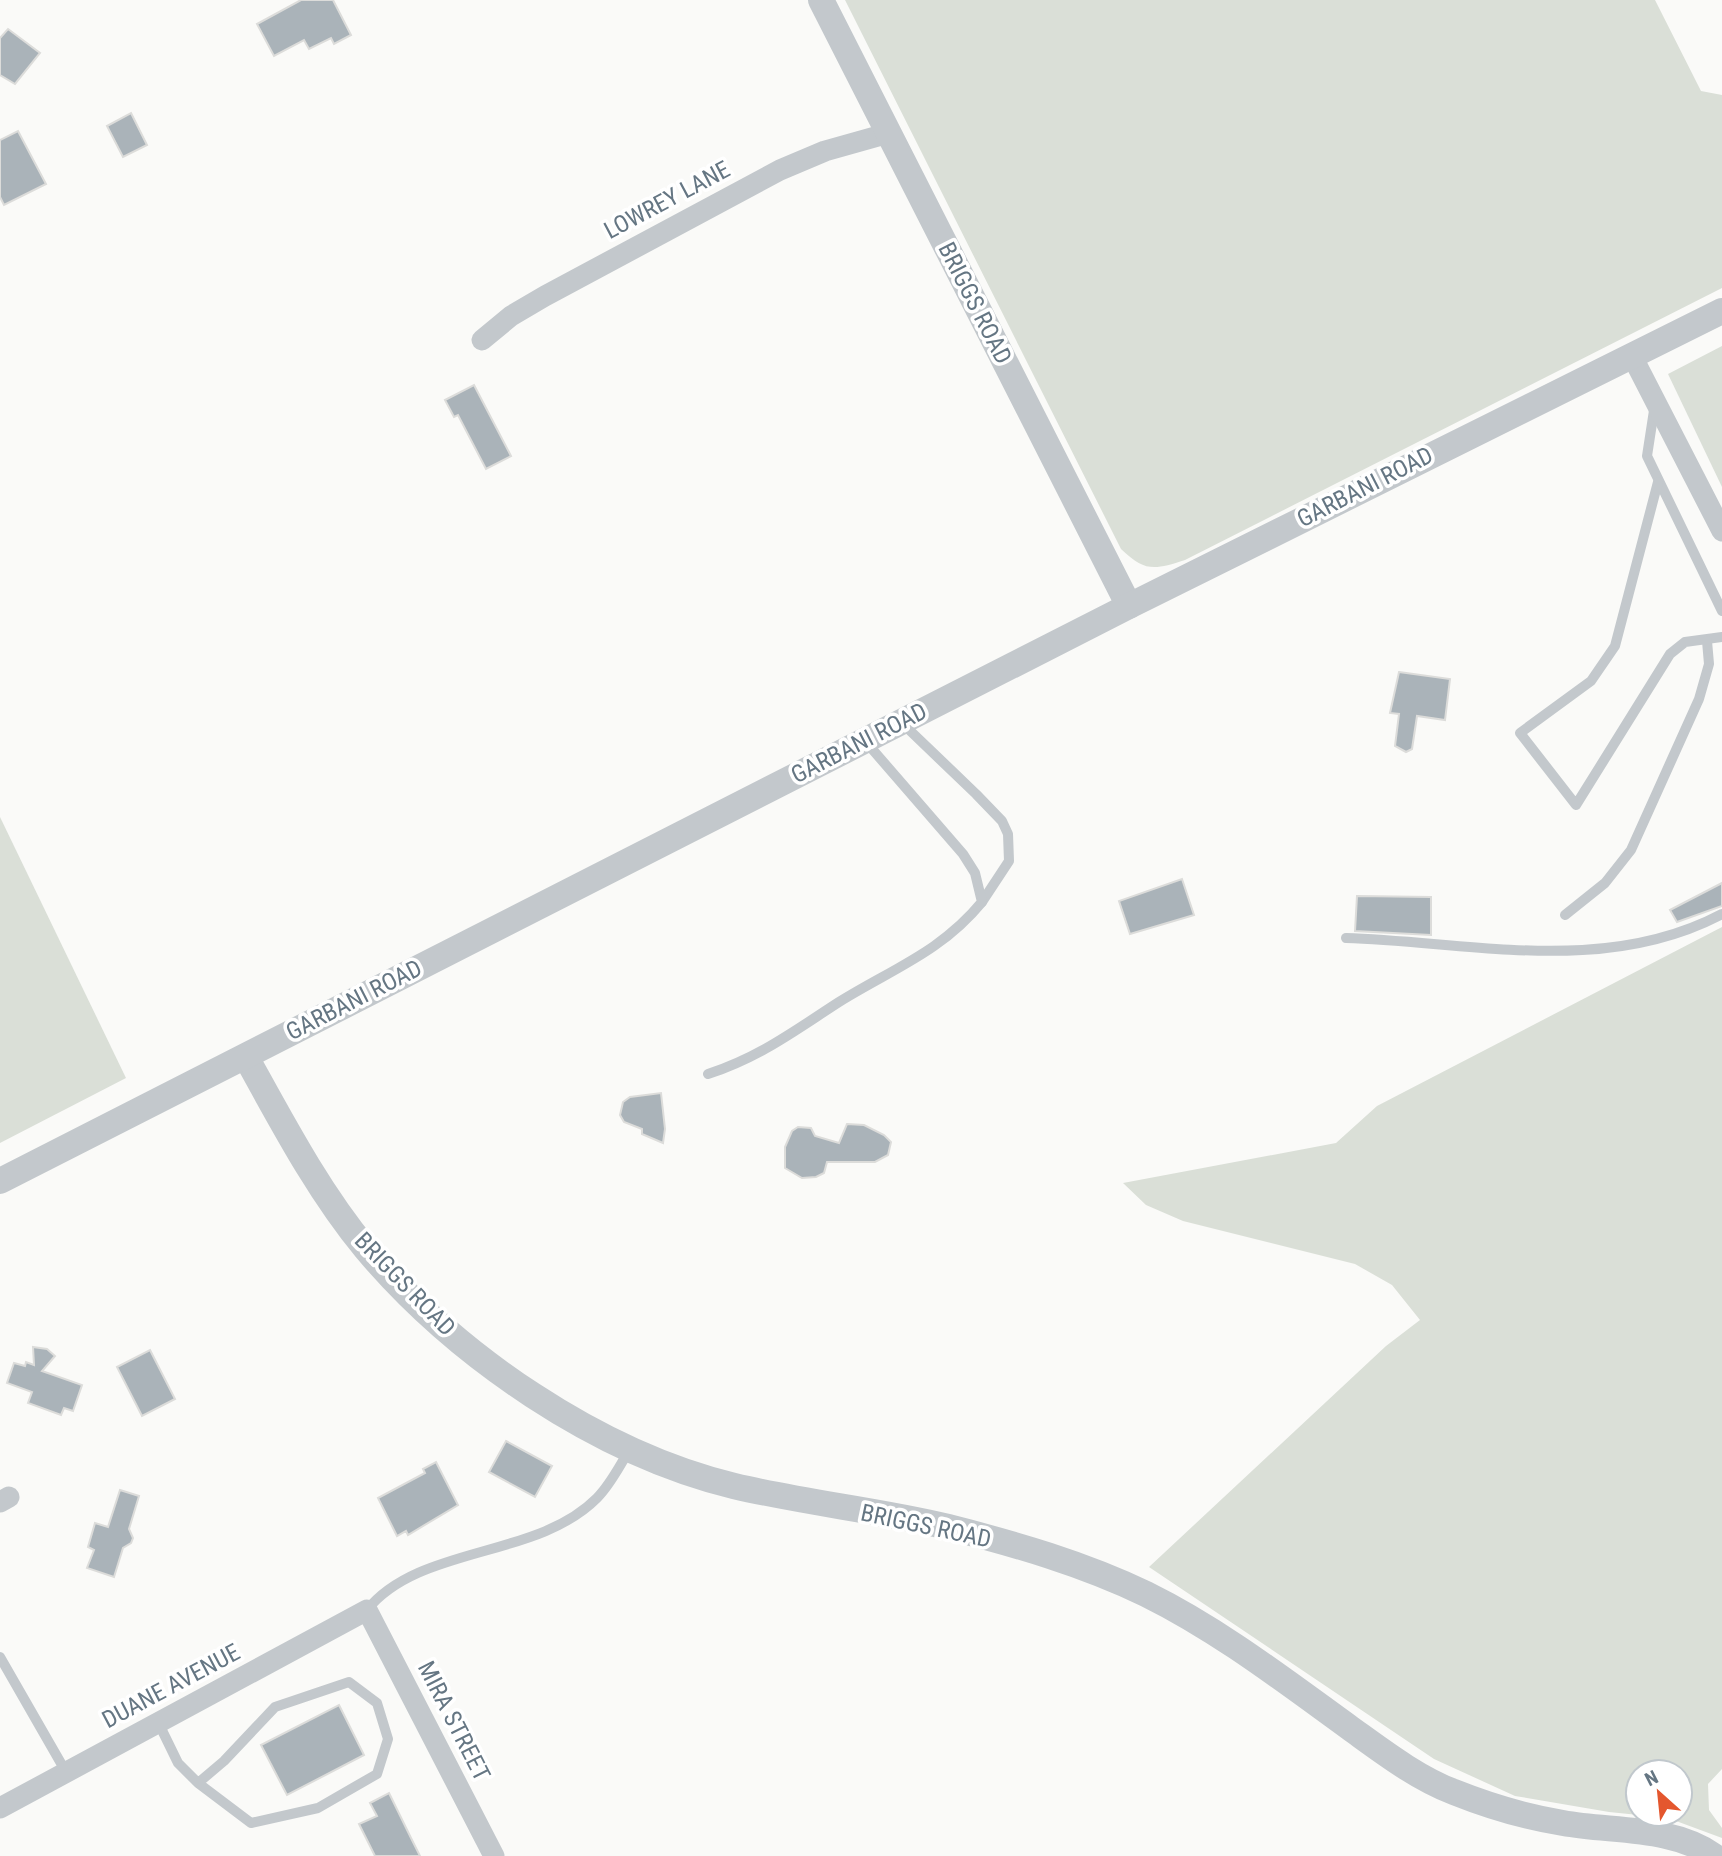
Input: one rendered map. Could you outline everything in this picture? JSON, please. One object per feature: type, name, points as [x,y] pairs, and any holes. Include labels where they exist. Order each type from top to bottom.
[{"type":"street","name":"BRIGGS ROAD","points":[[821,0],[1129,606]]},
{"type":"street","name":"LOWREY LANE","points":[[482,340],[511,316],[545,296],[780,170],[825,151],[889,133]]},
{"type":"street","name":"GARBANI ROAD","points":[[0,1181],[1129,606],[1722,311]]},
{"type":"street","points":[[1631,354],[1722,531]]},
{"type":"street","name":"BRIGGS ROAD","points":[[246,1057],[289,1136],[365,1248],[421,1307],[479,1356],[595,1432],[666,1465],[732,1485],[946,1526],[1088,1570],[1146,1594],[1199,1623],[1391,1758],[1449,1790],[1503,1809],[1563,1823],[1669,1838],[1701,1847],[1714,1856]]},
{"type":"street","name":"DUANE AVENUE","points":[[0,1808],[367,1610]]},
{"type":"street","name":"MIRA STREET","points":[[367,1610],[494,1856]]},
{"type":"lane","points":[[1655,401],[1647,456],[1722,611]]},
{"type":"lane","points":[[1658,482],[1615,646],[1591,681],[1520,733],[1576,806],[1670,654],[1685,642],[1722,637]]},
{"type":"lane","points":[[1565,915],[1605,883],[1631,849],[1699,699],[1709,664],[1707,641]]},
{"type":"lane","points":[[708,1074],[750,1059],[770,1048],[839,1002],[941,944],[982,902],[1009,861],[1008,834],[1002,821],[900,722]]},
{"type":"lane","points":[[864,740],[962,854],[975,873],[982,902]]},
{"type":"lane","points":[[1346,938],[1563,953],[1668,938],[1689,931],[1722,914]]},
{"type":"lane","points":[[367,1610],[375,1600],[407,1580],[475,1552],[533,1537],[565,1520],[596,1499],[630,1449]]},
{"type":"lane","points":[[0,1657],[66,1772]]},
{"type":"lane","points":[[158,1722],[178,1763],[198,1783],[251,1823],[318,1808],[377,1774],[388,1739],[377,1703],[349,1682],[275,1707],[224,1761],[198,1783]]},
{"type":"shaded area","points":[[845,0],[1655,0],[1701,91],[1722,95],[1722,288],[1185,560],[1150,567],[1137,562],[1121,549]]},
{"type":"shaded area","points":[[1722,346],[1722,487],[1668,374]]},
{"type":"shaded area","points":[[0,817],[126,1078],[0,1143]]},
{"type":"shaded area","points":[[1722,927],[1722,1769],[1708,1784],[1709,1810],[1722,1828],[1722,1838],[1694,1828],[1694,1758],[1624,1758],[1624,1814],[1515,1796],[1434,1759],[1149,1567],[1386,1346],[1420,1320],[1392,1285],[1355,1264],[1183,1221],[1146,1205],[1123,1183],[1336,1143],[1377,1106]]},
{"type":"building","points":[[301,0],[333,0],[351,35],[334,44],[331,38],[309,49],[304,40],[274,56],[257,24]]},
{"type":"building","points":[[8,29],[40,53],[15,84],[0,75],[0,38]]},
{"type":"building","points":[[131,113],[147,145],[123,157],[107,126]]},
{"type":"building","points":[[18,131],[46,184],[4,205],[0,197],[0,140]]},
{"type":"building","points":[[474,385],[511,456],[486,469],[458,415],[454,417],[445,400]]},
{"type":"building","points":[[1399,672],[1450,679],[1445,720],[1417,716],[1412,749],[1406,752],[1395,746],[1399,714],[1390,713]]},
{"type":"building","points":[[1182,879],[1194,915],[1130,934],[1119,901]]},
{"type":"building","points":[[1722,883],[1722,906],[1677,922],[1670,910]]},
{"type":"building","points":[[1357,896],[1431,897],[1431,935],[1355,931]]},
{"type":"building","points":[[661,1093],[665,1129],[663,1143],[642,1134],[642,1129],[624,1122],[620,1115],[623,1102],[630,1097]]},
{"type":"building","points":[[847,1124],[864,1125],[884,1135],[891,1142],[888,1155],[875,1162],[827,1162],[824,1173],[816,1177],[802,1178],[785,1168],[785,1147],[792,1131],[798,1127],[811,1128],[815,1136],[839,1143]]},
{"type":"building","points":[[33,1347],[47,1349],[55,1356],[42,1371],[82,1385],[73,1411],[64,1408],[61,1415],[28,1403],[32,1392],[7,1383],[14,1363],[25,1366],[26,1362],[34,1365]]},
{"type":"building","points":[[150,1350],[175,1399],[142,1416],[117,1367]]},
{"type":"building","points":[[506,1441],[552,1466],[535,1497],[489,1472]]},
{"type":"building","points":[[436,1462],[458,1505],[408,1535],[406,1531],[397,1536],[378,1498],[425,1473],[423,1469]]},
{"type":"building","points":[[120,1490],[139,1496],[129,1529],[133,1538],[131,1543],[123,1548],[114,1577],[87,1568],[94,1550],[88,1547],[95,1523],[108,1527]]},
{"type":"building","points":[[339,1705],[364,1755],[287,1795],[261,1745]]},
{"type":"building","points":[[389,1793],[420,1856],[375,1856],[359,1824],[377,1816],[370,1803]]}]
